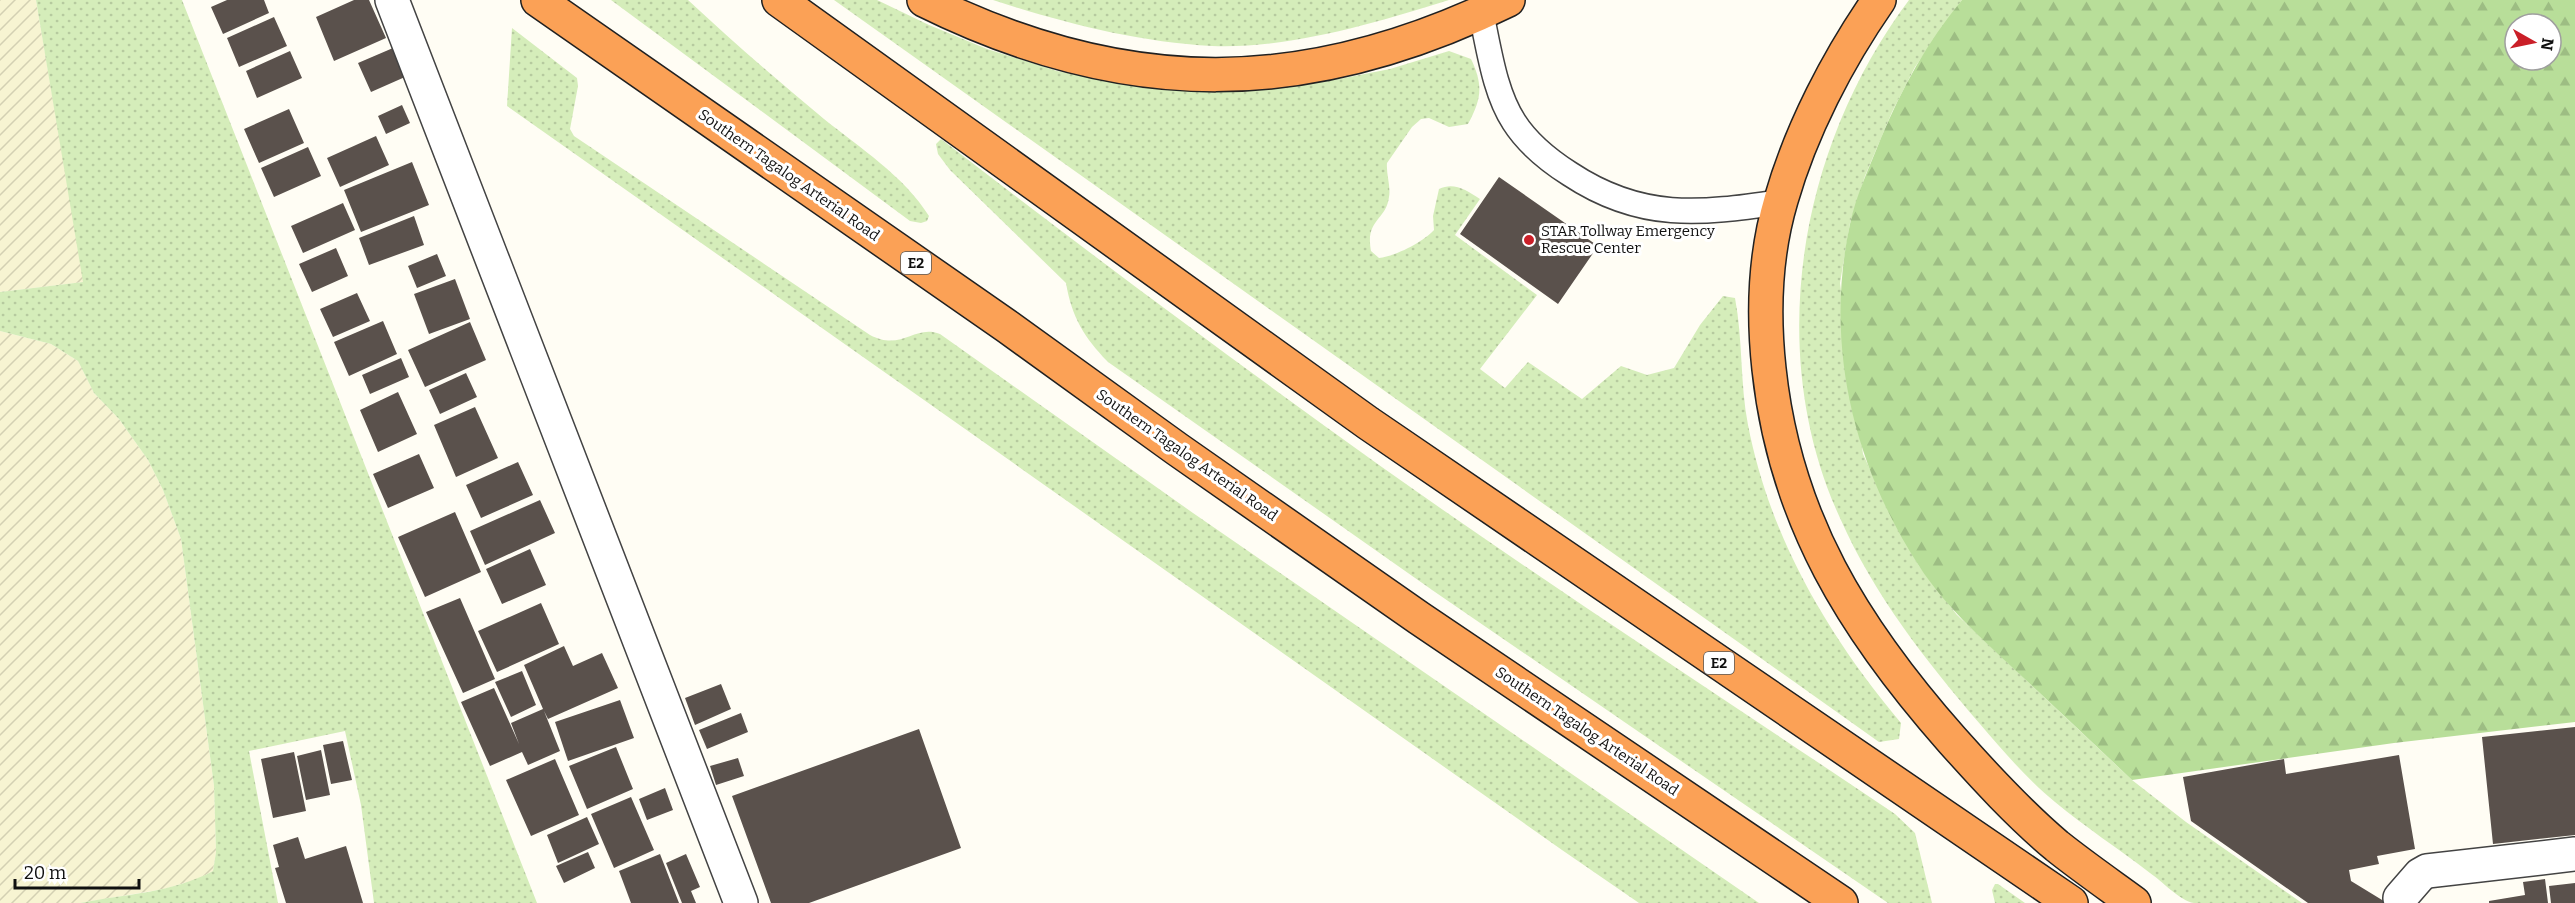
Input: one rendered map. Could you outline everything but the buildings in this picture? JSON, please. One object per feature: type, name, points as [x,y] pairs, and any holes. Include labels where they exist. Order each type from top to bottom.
[{"type":"highway","name":"E2","points":[[779,0],[1368,423],[2071,903]]},
{"type":"highway","points":[[924,0],[1011,38],[1061,54],[1133,70],[1188,75],[1260,74],[1311,68],[1378,51],[1495,6]]},
{"type":"highway","points":[[1879,0],[1818,107],[1796,154],[1780,202],[1771,247],[1766,299],[1767,346],[1773,402],[1793,489],[1824,561],[1879,651],[1924,709],[1969,759],[2056,844],[2134,903]]},
{"type":"highway","name":"Southern Tagalog Arterial Road","points":[[548,7],[1008,327],[1409,612],[1841,903]]},
{"type":"street","points":[[392,0],[741,903]]},
{"type":"street","points":[[2400,898],[2420,875],[2427,871],[2575,854]]},
{"type":"lane","points":[[1495,6],[1498,83],[1513,121],[1544,158],[1587,186],[1632,205],[1673,211],[1720,211],[1780,202]]},
{"type":"shaded area","points":[[0,0],[36,0],[84,282],[0,292]]},
{"type":"shaded area","points":[[0,331],[51,344],[78,361],[94,393],[119,419],[148,460],[163,490],[181,539],[214,786],[216,852],[213,871],[198,879],[164,889],[80,903],[0,903]]},
{"type":"green space","points":[[36,0],[182,0],[537,903],[374,903],[361,805],[345,731],[249,751],[278,903],[80,903],[165,888],[213,871],[216,852],[214,786],[181,539],[163,490],[148,460],[119,419],[94,393],[78,361],[51,344],[0,331],[0,292],[83,282]]},
{"type":"green space","points":[[611,0],[688,0],[789,90],[894,175],[919,202],[929,216],[927,221],[921,223],[910,221]]},
{"type":"green space","points":[[834,0],[877,0],[987,49],[1057,71],[1125,84],[1175,90],[1219,92],[1339,79],[1390,69],[1449,51],[1471,59],[1478,77],[1479,93],[1476,108],[1468,124],[1449,127],[1429,118],[1421,119],[1412,127],[1387,163],[1389,197],[1384,211],[1371,232],[1371,251],[1379,258],[1386,257],[1409,248],[1429,235],[1434,230],[1433,216],[1439,189],[1455,187],[1480,199],[1455,235],[1537,295],[1480,369],[1505,388],[1528,362],[1582,399],[1621,366],[1647,375],[1674,368],[1700,325],[1723,296],[1735,298],[1748,425],[1771,507],[1805,584],[1826,620],[1849,656],[1901,723],[1899,739],[1879,742]]},
{"type":"green space","points":[[993,0],[1449,0],[1332,33],[1271,43],[1212,46],[1128,36]]},
{"type":"green space","points":[[1909,0],[1962,0],[1915,67],[1892,112],[1865,176],[1850,223],[1840,283],[1863,454],[1889,511],[1919,566],[1957,615],[2132,780],[2186,822],[2302,903],[2194,903],[2189,901],[2177,895],[2055,802],[2007,755],[1902,626],[1869,574],[1840,518],[1816,453],[1803,387],[1799,319],[1805,250],[1819,183],[1841,118],[1872,57]]},
{"type":"green space","points":[[1962,0],[2575,0],[2575,722],[2394,743],[2132,780],[1964,621],[1919,566],[1896,527],[1877,486],[1861,445],[1850,402],[1843,358],[1841,314],[1843,269],[1850,224],[1860,191],[1889,119],[1927,49]]},
{"type":"green space","points":[[512,28],[577,78],[578,86],[570,129],[574,136],[870,335],[891,341],[923,332],[940,334],[1193,513],[1759,903],[1639,903],[1562,850],[507,106]]},
{"type":"green space","points":[[941,139],[1158,304],[1379,465],[1571,598],[1895,814],[1915,833],[1932,903],[1888,903],[1435,592],[1108,362],[1080,326],[1066,283],[950,170],[938,154],[936,144]]},
{"type":"green space","points":[[1995,884],[2025,903],[1995,903],[1992,890]]},
{"type":"place","name":"STAR Tollway Emergency Rescue Center","points":[[1529,240]]}]
